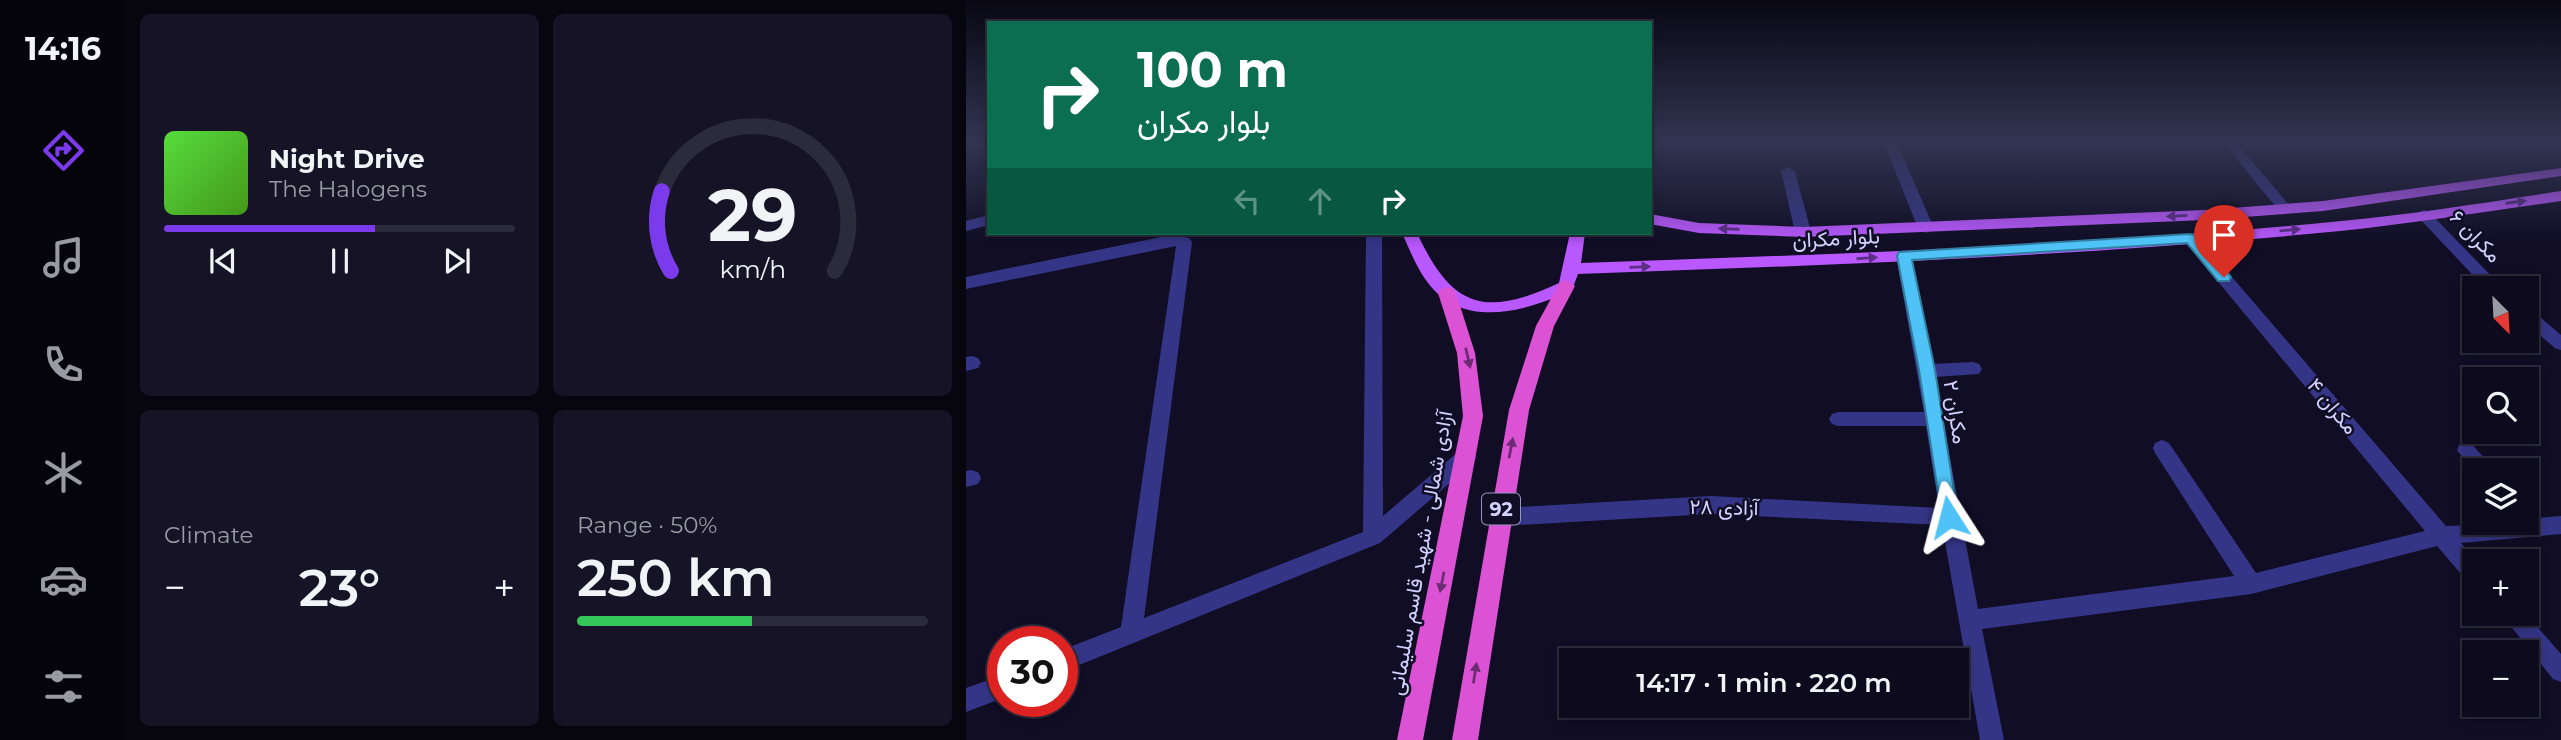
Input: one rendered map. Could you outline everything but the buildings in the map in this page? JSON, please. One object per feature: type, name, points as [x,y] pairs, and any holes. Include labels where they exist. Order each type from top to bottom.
[{"type":"highway","name":"92","points":[[1465,740],[1519,410],[1545,326],[1569,278]]},
{"type":"highway","name":"آزادی شمالی - شهید قاسم سلیمانی","points":[[1410,740],[1473,416],[1471,370],[1461,326],[1447,293]]},
{"type":"main road","name":"بلوار مکران","points":[[1652,219],[1699,228],[1770,231],[1926,228],[2323,206],[2536,176]]},
{"type":"main road","name":"بلوار مکران","points":[[1569,278],[1766,262],[2190,238],[2345,225],[2561,196]]},
{"type":"main road","points":[[1766,262],[1755,256],[1751,244],[1754,239],[1770,231]]},
{"type":"main road","name":"92","points":[[1411,235],[1431,274],[1447,293]]},
{"type":"main road","name":"92","points":[[1569,278],[1577,235]]},
{"type":"main road","points":[[1447,293],[1475,305],[1506,306],[1537,300],[1569,278]]},
{"type":"street","points":[[1789,176],[1803,232]]},
{"type":"street","points":[[1904,176],[1926,228]]},
{"type":"street","points":[[2257,176],[2285,209]]},
{"type":"street","name":"مکران ۶","points":[[2424,215],[2483,276]]},
{"type":"street","points":[[966,226],[987,221]]},
{"type":"street","points":[[1373,537],[1374,235]]},
{"type":"street","name":"مکران ۴","points":[[2190,238],[2462,561]]},
{"type":"street","points":[[966,283],[1171,240],[1184,242],[1131,631]]},
{"type":"street","name":"مکران ۲","points":[[1904,256],[1927,370],[1949,517],[1992,740]]},
{"type":"street","points":[[2539,325],[2561,344]]},
{"type":"street","points":[[1927,370],[1973,369]]},
{"type":"street","points":[[1838,419],[1934,419]]},
{"type":"street","points":[[2162,448],[2251,584]]},
{"type":"street","points":[[2466,450],[2473,458]]},
{"type":"street","points":[[1078,654],[1373,537],[1466,457]]},
{"type":"street","name":"آزادی ۲۸","points":[[1500,517],[1711,505],[1949,517]]},
{"type":"street","points":[[2539,523],[2561,525]]},
{"type":"street","points":[[1968,621],[2251,584],[2462,533]]},
{"type":"street","points":[[2522,626],[2561,671]]},
{"type":"street","points":[[966,700],[987,692]]},
{"type":"route","points":[[1949,517],[1927,370],[1904,256],[2190,238],[2224,277]]}]
